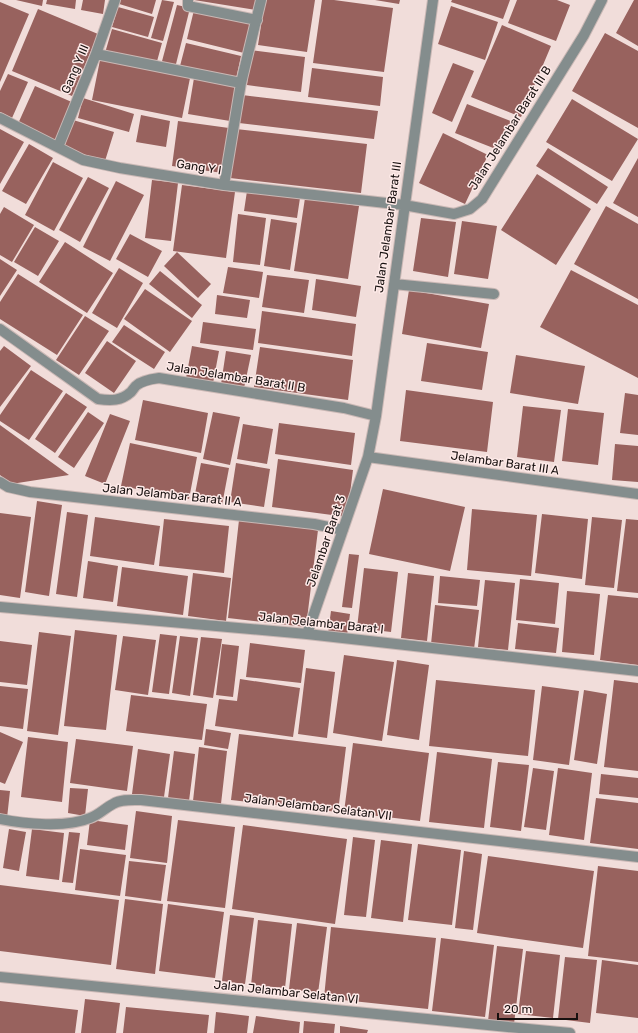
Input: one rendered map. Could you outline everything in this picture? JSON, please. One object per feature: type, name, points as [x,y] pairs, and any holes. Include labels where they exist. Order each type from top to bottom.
[{"type":"street","name":"Gang Y III","points":[[58,147],[96,54],[115,0]]},
{"type":"street","points":[[188,0],[188,6],[256,20]]},
{"type":"street","points":[[224,184],[241,83],[261,0]]},
{"type":"street","name":"Jalan Jelambar Barat III","points":[[368,457],[376,416],[433,0]]},
{"type":"street","name":"Jalan Jelambar Barat III B","points":[[404,205],[454,214],[470,209],[482,199],[584,36],[602,0]]},
{"type":"street","points":[[96,54],[241,83]]},
{"type":"street","name":"Gang Y I","points":[[0,118],[83,160],[120,168],[224,184],[404,205]]},
{"type":"street","points":[[394,284],[494,294]]},
{"type":"street","name":"Jalan Jelambar Barat II B","points":[[0,329],[98,398],[117,400],[124,397],[137,385],[159,378],[344,408],[376,416]]},
{"type":"street","name":"Jelambar Barat III A","points":[[368,457],[638,494]]},
{"type":"street","name":"Jelambar Barat 3","points":[[307,634],[368,457]]},
{"type":"street","name":"Jalan Jelambar Barat II A","points":[[0,482],[8,487],[30,492],[314,524],[343,530]]},
{"type":"street","name":"Jalan Jelambar Barat I","points":[[0,607],[307,634],[638,671]]},
{"type":"street","name":"Jalan Jelambar Selatan VII","points":[[0,819],[32,823],[75,823],[89,819],[101,813],[114,803],[124,800],[141,800],[638,857]]},
{"type":"street","name":"Jalan Jelambar Selatan VI","points":[[0,977],[570,1033]]},
{"type":"building","points":[[16,0],[43,0],[42,6]]},
{"type":"building","points":[[47,0],[76,0],[75,9],[46,4]]},
{"type":"building","points":[[83,0],[105,0],[103,14],[81,10]]},
{"type":"building","points":[[117,0],[156,0],[152,14],[116,3]]},
{"type":"building","points":[[162,0],[174,2],[163,41],[151,38]]},
{"type":"building","points":[[194,0],[258,0],[256,10]]},
{"type":"building","points":[[265,0],[315,0],[307,52],[258,45]]},
{"type":"building","points":[[322,0],[334,0],[393,8],[384,72],[313,63]]},
{"type":"building","points":[[375,0],[400,0],[399,4]]},
{"type":"building","points":[[452,0],[510,0],[503,19],[451,2]]},
{"type":"building","points":[[517,0],[557,0],[570,5],[556,41],[508,23]]},
{"type":"building","points":[[634,0],[638,0],[638,46],[616,33]]},
{"type":"building","points":[[0,2],[29,14],[0,82]]},
{"type":"building","points":[[177,5],[190,8],[175,68],[161,65]]},
{"type":"building","points":[[451,6],[498,22],[485,60],[438,44]]},
{"type":"building","points":[[118,7],[154,17],[148,37],[112,27]]},
{"type":"building","points":[[38,9],[98,34],[72,96],[12,71]]},
{"type":"building","points":[[194,10],[251,23],[244,53],[187,39]]},
{"type":"building","points":[[502,25],[551,46],[521,117],[471,97]]},
{"type":"building","points":[[112,29],[162,43],[156,65],[105,53]]},
{"type":"building","points":[[605,33],[638,51],[638,128],[572,91]]},
{"type":"building","points":[[186,43],[241,56],[236,79],[180,66]]},
{"type":"building","points":[[251,50],[305,57],[301,92],[247,85]]},
{"type":"building","points":[[100,60],[190,78],[182,118],[92,100]]},
{"type":"building","points":[[453,63],[474,71],[452,122],[432,113]]},
{"type":"building","points":[[312,68],[383,77],[380,106],[308,97]]},
{"type":"building","points":[[8,74],[28,82],[12,118],[0,112],[0,91]]},
{"type":"building","points":[[194,78],[236,84],[230,121],[188,114]]},
{"type":"building","points":[[35,86],[74,103],[56,143],[17,126]]},
{"type":"building","points":[[242,95],[378,111],[374,139],[239,123]]},
{"type":"building","points":[[83,98],[134,114],[129,132],[78,118]]},
{"type":"building","points":[[572,99],[638,139],[612,181],[546,142]]},
{"type":"building","points":[[467,104],[513,122],[501,151],[455,133]]},
{"type":"building","points":[[141,115],[170,121],[166,147],[136,142]]},
{"type":"building","points":[[73,120],[114,132],[105,161],[64,148]]},
{"type":"building","points":[[178,121],[229,128],[223,173],[172,166]]},
{"type":"building","points":[[0,129],[24,142],[0,184]]},
{"type":"building","points":[[236,129],[367,144],[361,193],[230,178]]},
{"type":"building","points":[[443,133],[488,155],[465,204],[419,183]]},
{"type":"building","points":[[29,144],[53,158],[26,204],[2,191]]},
{"type":"building","points":[[548,148],[608,187],[597,204],[536,166]]},
{"type":"building","points":[[638,158],[638,217],[613,203]]},
{"type":"building","points":[[53,162],[83,178],[54,231],[25,215]]},
{"type":"building","points":[[537,174],[591,209],[556,265],[501,230]]},
{"type":"building","points":[[88,177],[109,188],[80,242],[59,230]]},
{"type":"building","points":[[152,180],[178,183],[171,241],[145,238]]},
{"type":"building","points":[[116,181],[144,195],[110,261],[83,247]]},
{"type":"building","points":[[182,185],[235,192],[226,258],[173,251]]},
{"type":"building","points":[[247,191],[300,198],[297,218],[244,211]]},
{"type":"building","points":[[305,198],[359,206],[348,279],[294,271]]},
{"type":"building","points":[[606,206],[638,224],[638,299],[574,264]]},
{"type":"building","points":[[4,207],[34,225],[12,262],[0,255],[0,214]]},
{"type":"building","points":[[238,214],[266,218],[260,265],[233,262]]},
{"type":"building","points":[[421,218],[456,222],[448,277],[413,271]]},
{"type":"building","points":[[271,219],[297,223],[290,270],[264,266]]},
{"type":"building","points":[[462,221],[497,226],[488,279],[454,274]]},
{"type":"building","points":[[35,227],[59,241],[38,276],[14,262]]},
{"type":"building","points":[[130,234],[162,251],[148,277],[116,259]]},
{"type":"building","points":[[65,242],[113,273],[87,313],[39,282]]},
{"type":"building","points":[[177,252],[211,284],[198,298],[164,266]]},
{"type":"building","points":[[0,259],[17,270],[0,296]]},
{"type":"building","points":[[228,267],[263,272],[259,298],[223,293]]},
{"type":"building","points":[[119,268],[143,283],[117,328],[92,313]]},
{"type":"building","points":[[571,270],[638,305],[638,378],[540,327]]},
{"type":"building","points":[[160,271],[202,305],[192,318],[149,284]]},
{"type":"building","points":[[18,274],[83,315],[57,355],[0,319],[0,302]]},
{"type":"building","points":[[267,275],[309,280],[304,313],[262,307]]},
{"type":"building","points":[[316,279],[361,286],[356,317],[312,310]]},
{"type":"building","points":[[145,289],[192,321],[170,352],[124,319]]},
{"type":"building","points":[[409,290],[489,304],[481,348],[402,334]]},
{"type":"building","points":[[217,295],[250,300],[247,318],[215,314]]},
{"type":"building","points":[[262,311],[356,324],[352,356],[258,343]]},
{"type":"building","points":[[85,316],[109,331],[79,375],[56,360]]},
{"type":"building","points":[[203,322],[256,329],[253,350],[200,343]]},
{"type":"building","points":[[124,325],[165,352],[154,369],[112,342]]},
{"type":"building","points":[[107,341],[136,361],[114,393],[85,373]]},
{"type":"building","points":[[427,343],[488,352],[482,390],[421,381]]},
{"type":"building","points":[[4,346],[31,366],[0,407],[0,351]]},
{"type":"building","points":[[192,346],[219,351],[213,383],[186,378]]},
{"type":"building","points":[[260,347],[353,360],[348,400],[254,387]]},
{"type":"building","points":[[226,351],[251,355],[244,388],[221,384]]},
{"type":"building","points":[[516,355],[585,366],[578,404],[510,393]]},
{"type":"building","points":[[31,370],[63,391],[29,440],[0,421],[0,415]]},
{"type":"building","points":[[406,390],[493,402],[487,452],[400,441]]},
{"type":"building","points":[[66,393],[87,407],[55,453],[35,439]]},
{"type":"building","points":[[625,393],[638,395],[638,435],[620,433]]},
{"type":"building","points":[[143,400],[208,413],[201,453],[135,440]]},
{"type":"building","points":[[523,406],[561,410],[554,462],[517,457]]},
{"type":"building","points":[[568,409],[604,413],[598,465],[562,461]]},
{"type":"building","points":[[88,412],[104,423],[74,468],[58,457]]},
{"type":"building","points":[[213,412],[240,417],[230,465],[203,459]]},
{"type":"building","points":[[110,414],[130,421],[105,484],[85,476]]},
{"type":"building","points":[[279,423],[355,433],[351,465],[275,454]]},
{"type":"building","points":[[243,424],[273,429],[267,464],[237,459]]},
{"type":"building","points":[[0,425],[69,475],[11,484],[0,475]]},
{"type":"building","points":[[130,443],[197,457],[189,499],[121,486]]},
{"type":"building","points":[[615,444],[638,446],[638,482],[612,480]]},
{"type":"building","points":[[278,459],[353,470],[347,517],[272,507]]},
{"type":"building","points":[[201,463],[229,468],[222,505],[194,499]]},
{"type":"building","points":[[236,463],[270,469],[264,507],[230,502]]},
{"type":"building","points":[[383,489],[465,507],[450,571],[369,554]]},
{"type":"building","points":[[37,501],[62,505],[49,596],[25,592]]},
{"type":"building","points":[[472,509],[537,515],[531,576],[467,570]]},
{"type":"building","points":[[67,512],[88,515],[77,597],[56,594]]},
{"type":"building","points":[[0,513],[31,517],[20,598],[0,595]]},
{"type":"building","points":[[542,514],[588,519],[582,579],[535,573]]},
{"type":"building","points":[[95,517],[160,526],[154,565],[90,556]]},
{"type":"building","points":[[592,517],[622,520],[614,588],[585,585]]},
{"type":"building","points":[[164,519],[229,526],[224,573],[159,566]]},
{"type":"building","points":[[626,519],[638,520],[638,593],[617,591]]},
{"type":"building","points":[[239,520],[318,530],[306,627],[228,618]]},
{"type":"building","points":[[349,554],[359,555],[352,608],[342,607]]},
{"type":"building","points":[[88,561],[118,566],[113,602],[83,598]]},
{"type":"building","points":[[122,567],[188,576],[183,615],[117,606]]},
{"type":"building","points":[[364,568],[398,572],[391,632],[357,628]]},
{"type":"building","points":[[193,573],[231,578],[226,621],[188,616]]},
{"type":"building","points":[[408,573],[434,576],[427,641],[401,638]]},
{"type":"building","points":[[440,576],[480,580],[477,606],[438,603]]},
{"type":"building","points":[[520,579],[559,583],[555,624],[516,620]]},
{"type":"building","points":[[485,580],[515,583],[508,650],[478,647]]},
{"type":"building","points":[[567,591],[600,594],[594,655],[562,652]]},
{"type":"building","points":[[608,595],[638,598],[638,665],[600,660]]},
{"type":"building","points":[[435,605],[479,610],[474,649],[431,644]]},
{"type":"building","points":[[331,611],[350,614],[347,636],[328,633]]},
{"type":"building","points":[[518,623],[559,628],[556,653],[515,649]]},
{"type":"building","points":[[75,630],[117,635],[106,730],[64,726]]},
{"type":"building","points":[[39,632],[71,636],[58,735],[27,731]]},
{"type":"building","points":[[160,634],[177,636],[169,694],[152,692]]},
{"type":"building","points":[[123,636],[156,640],[148,695],[115,690]]},
{"type":"building","points":[[180,636],[198,638],[190,696],[172,693]]},
{"type":"building","points":[[201,637],[222,639],[213,698],[193,695]]},
{"type":"building","points":[[0,641],[32,645],[27,685],[0,682]]},
{"type":"building","points":[[250,643],[305,650],[301,683],[246,677]]},
{"type":"building","points":[[222,644],[239,646],[233,697],[216,695]]},
{"type":"building","points":[[344,655],[394,662],[382,741],[333,733]]},
{"type":"building","points":[[397,660],[429,665],[419,740],[387,735]]},
{"type":"building","points":[[306,668],[335,672],[327,738],[298,734]]},
{"type":"building","points":[[240,679],[300,688],[293,737],[215,726],[219,699],[237,701]]},
{"type":"building","points":[[436,680],[535,690],[528,756],[429,746]]},
{"type":"building","points":[[614,680],[638,683],[638,771],[604,767]]},
{"type":"building","points":[[0,686],[28,689],[23,729],[0,726]]},
{"type":"building","points":[[542,686],[579,691],[569,765],[533,760]]},
{"type":"building","points":[[584,690],[607,694],[597,764],[574,760]]},
{"type":"building","points":[[131,695],[207,704],[202,740],[126,731]]},
{"type":"building","points":[[206,729],[231,733],[228,749],[204,745]]},
{"type":"building","points":[[0,732],[23,742],[5,784],[0,782]]},
{"type":"building","points":[[239,734],[346,747],[338,812],[231,800]]},
{"type":"building","points":[[28,737],[68,742],[62,802],[21,797]]},
{"type":"building","points":[[76,739],[133,746],[127,791],[70,783]]},
{"type":"building","points":[[353,743],[429,753],[420,821],[344,812]]},
{"type":"building","points":[[199,747],[227,751],[221,804],[193,801]]},
{"type":"building","points":[[138,749],[170,754],[164,797],[132,794]]},
{"type":"building","points":[[174,751],[195,754],[189,801],[168,798]]},
{"type":"building","points":[[437,752],[492,759],[484,828],[429,822]]},
{"type":"building","points":[[498,762],[529,765],[521,831],[490,827]]},
{"type":"building","points":[[533,768],[554,771],[546,830],[524,827]]},
{"type":"building","points":[[558,768],[592,773],[584,840],[549,835]]},
{"type":"building","points":[[601,774],[638,778],[638,798],[599,794]]},
{"type":"building","points":[[70,788],[88,789],[85,816],[68,813]]},
{"type":"building","points":[[0,790],[10,791],[7,818],[0,817]]},
{"type":"building","points":[[596,798],[638,803],[638,849],[590,843]]},
{"type":"building","points":[[136,811],[172,816],[167,863],[130,858]]},
{"type":"building","points":[[90,820],[128,825],[125,850],[87,845]]},
{"type":"building","points":[[178,820],[235,827],[225,908],[167,901]]},
{"type":"building","points":[[243,825],[347,839],[335,924],[232,909]]},
{"type":"building","points":[[9,829],[26,832],[19,871],[3,868]]},
{"type":"building","points":[[32,829],[64,833],[59,880],[26,876]]},
{"type":"building","points":[[69,832],[80,833],[73,883],[62,882]]},
{"type":"building","points":[[353,837],[375,840],[366,917],[344,915]]},
{"type":"building","points":[[381,840],[412,844],[403,922],[371,918]]},
{"type":"building","points":[[418,844],[461,850],[452,925],[408,920]]},
{"type":"building","points":[[80,849],[126,855],[120,896],[75,890]]},
{"type":"building","points":[[464,851],[482,854],[473,930],[455,928]]},
{"type":"building","points":[[488,856],[594,871],[583,948],[477,933]]},
{"type":"building","points":[[129,861],[166,865],[161,901],[125,896]]},
{"type":"building","points":[[598,866],[638,871],[638,962],[588,956]]},
{"type":"building","points":[[0,885],[119,900],[111,965],[0,951]]},
{"type":"building","points":[[125,899],[163,904],[155,974],[116,969]]},
{"type":"building","points":[[168,904],[224,912],[215,978],[159,971]]},
{"type":"building","points":[[230,915],[254,918],[245,984],[222,981]]},
{"type":"building","points":[[258,920],[292,924],[285,988],[251,985]]},
{"type":"building","points":[[297,923],[327,927],[318,993],[289,989]]},
{"type":"building","points":[[331,927],[436,938],[428,1009],[324,998]]},
{"type":"building","points":[[441,938],[494,945],[485,1017],[432,1011]]},
{"type":"building","points":[[497,946],[523,949],[514,1024],[488,1021]]},
{"type":"building","points":[[526,951],[560,955],[553,1018],[518,1014]]},
{"type":"building","points":[[565,957],[597,960],[590,1023],[558,1019]]},
{"type":"building","points":[[602,960],[638,965],[638,1018],[596,1013]]},
{"type":"building","points":[[85,999],[120,1003],[116,1033],[81,1033]]},
{"type":"building","points":[[0,1001],[78,1010],[75,1033],[0,1033]]},
{"type":"building","points":[[126,1007],[209,1015],[207,1033],[123,1033]]},
{"type":"building","points":[[216,1012],[249,1016],[247,1033],[214,1033]]},
{"type":"building","points":[[256,1016],[300,1022],[299,1033],[253,1033]]},
{"type":"building","points":[[304,1021],[335,1024],[334,1033],[303,1033]]},
{"type":"building","points":[[340,1026],[368,1030],[367,1033],[340,1033]]}]
